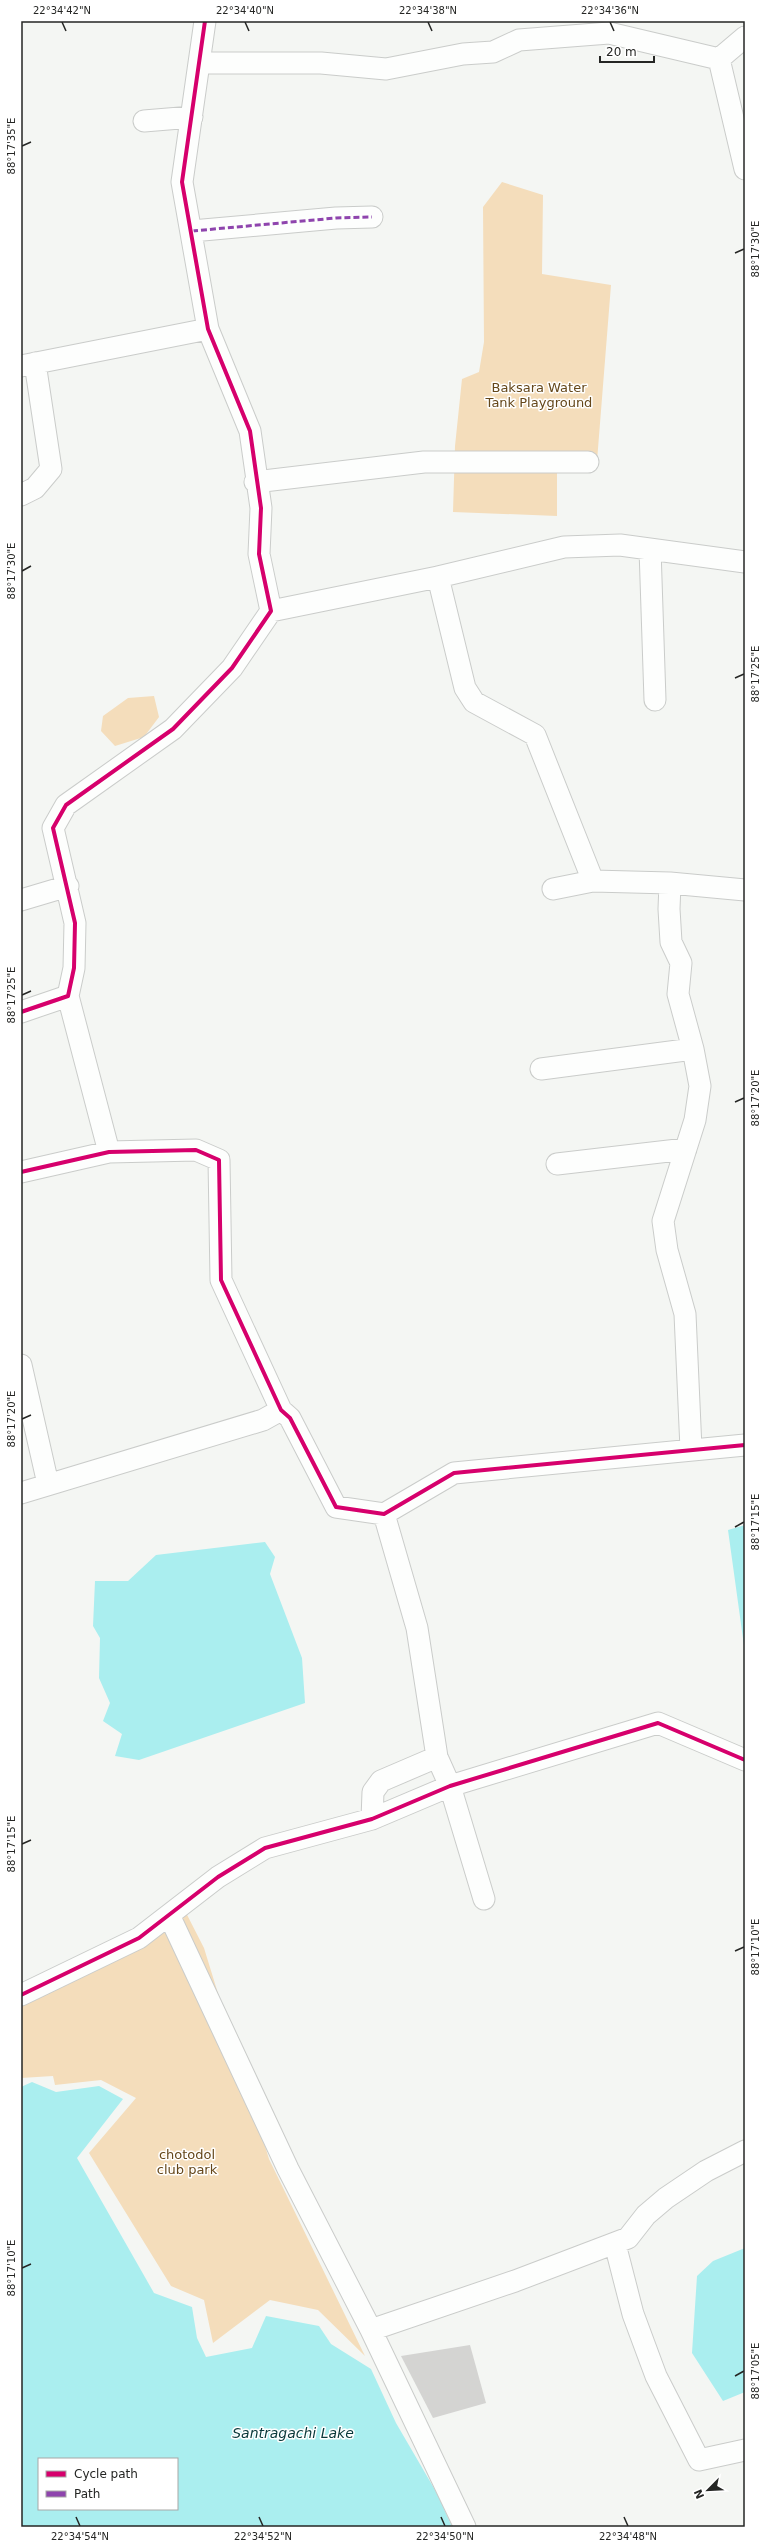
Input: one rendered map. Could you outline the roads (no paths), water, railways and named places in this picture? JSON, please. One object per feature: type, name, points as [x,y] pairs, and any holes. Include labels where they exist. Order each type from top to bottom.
[{"type":"street","points":[[205,21],[182,182],[192,231],[208,329],[250,431],[256,482],[261,508],[259,554],[271,610]]},
{"type":"street","points":[[199,63],[322,63],[386,69],[463,54],[493,52],[519,40],[609,33],[718,59]]},
{"type":"street","points":[[718,59],[745,37]]},
{"type":"street","points":[[718,59],[745,169]]},
{"type":"street","points":[[144,121],[192,116]]},
{"type":"street","points":[[192,231],[336,218],[372,217]]},
{"type":"street","points":[[21,495],[35,488],[51,469],[28,364],[208,329]]},
{"type":"street","points":[[256,482],[424,462],[588,462]]},
{"type":"street","points":[[109,1152],[68,996],[74,968],[75,923],[68,886],[53,828],[66,805],[173,729],[232,668],[271,610],[438,577],[564,547],[620,545],[745,562]]},
{"type":"street","points":[[650,549],[655,700]]},
{"type":"street","points":[[438,577],[465,688],[474,702],[535,736],[593,881]]},
{"type":"street","points":[[553,889],[593,881],[670,883],[745,890]]},
{"type":"street","points":[[670,883],[669,909],[671,942],[681,963],[678,994],[693,1049],[700,1086],[695,1120],[663,1220],[667,1250],[685,1314],[691,1449]]},
{"type":"street","points":[[21,900],[68,886]]},
{"type":"street","points":[[21,1012],[68,996]]},
{"type":"street","points":[[542,1069],[693,1049]]},
{"type":"street","points":[[557,1164],[686,1149]]},
{"type":"street","points":[[21,1172],[109,1152],[196,1150],[219,1160],[221,1280],[281,1410],[290,1418],[336,1507],[384,1514],[454,1473],[745,1445]]},
{"type":"street","points":[[21,1365],[48,1484]]},
{"type":"street","points":[[21,1493],[263,1420],[281,1410]]},
{"type":"street","points":[[384,1514],[417,1628],[437,1757],[450,1786],[484,1899]]},
{"type":"street","points":[[21,1995],[139,1938],[218,1877],[265,1848],[372,1819],[450,1786],[658,1723],[745,1760]]},
{"type":"street","points":[[372,1819],[373,1792],[381,1781],[437,1757]]},
{"type":"street","points":[[169,1915],[288,2169],[371,2330],[466,2527]]},
{"type":"street","points":[[371,2330],[515,2281],[628,2238],[646,2215],[666,2198],[706,2171],[745,2151]]},
{"type":"street","points":[[615,2244],[633,2314],[656,2376],[699,2460],[745,2450]]},
{"type":"water","points":[[745,1525],[745,1653],[728,1530]]},
{"type":"water","points":[[265,1542],[275,1557],[270,1574],[302,1658],[305,1703],[139,1760],[115,1756],[122,1734],[103,1721],[110,1703],[99,1678],[100,1638],[93,1626],[95,1581],[128,1581],[156,1555]]},
{"type":"water","name":"Santragachi Lake","points":[[32,2082],[56,2092],[99,2086],[123,2099],[77,2158],[154,2293],[192,2307],[197,2338],[206,2357],[252,2348],[266,2316],[319,2326],[331,2344],[371,2369],[396,2423],[438,2495],[452,2527],[21,2527],[21,2087]]},
{"type":"water","points":[[745,2248],[745,2392],[723,2401],[692,2353],[697,2276],[713,2261]]},
{"type":"park label","name":"Baksara Water Tank Playground","points":[[539,394]]},
{"type":"park label","name":"chotodol club park","points":[[187,2162]]}]
